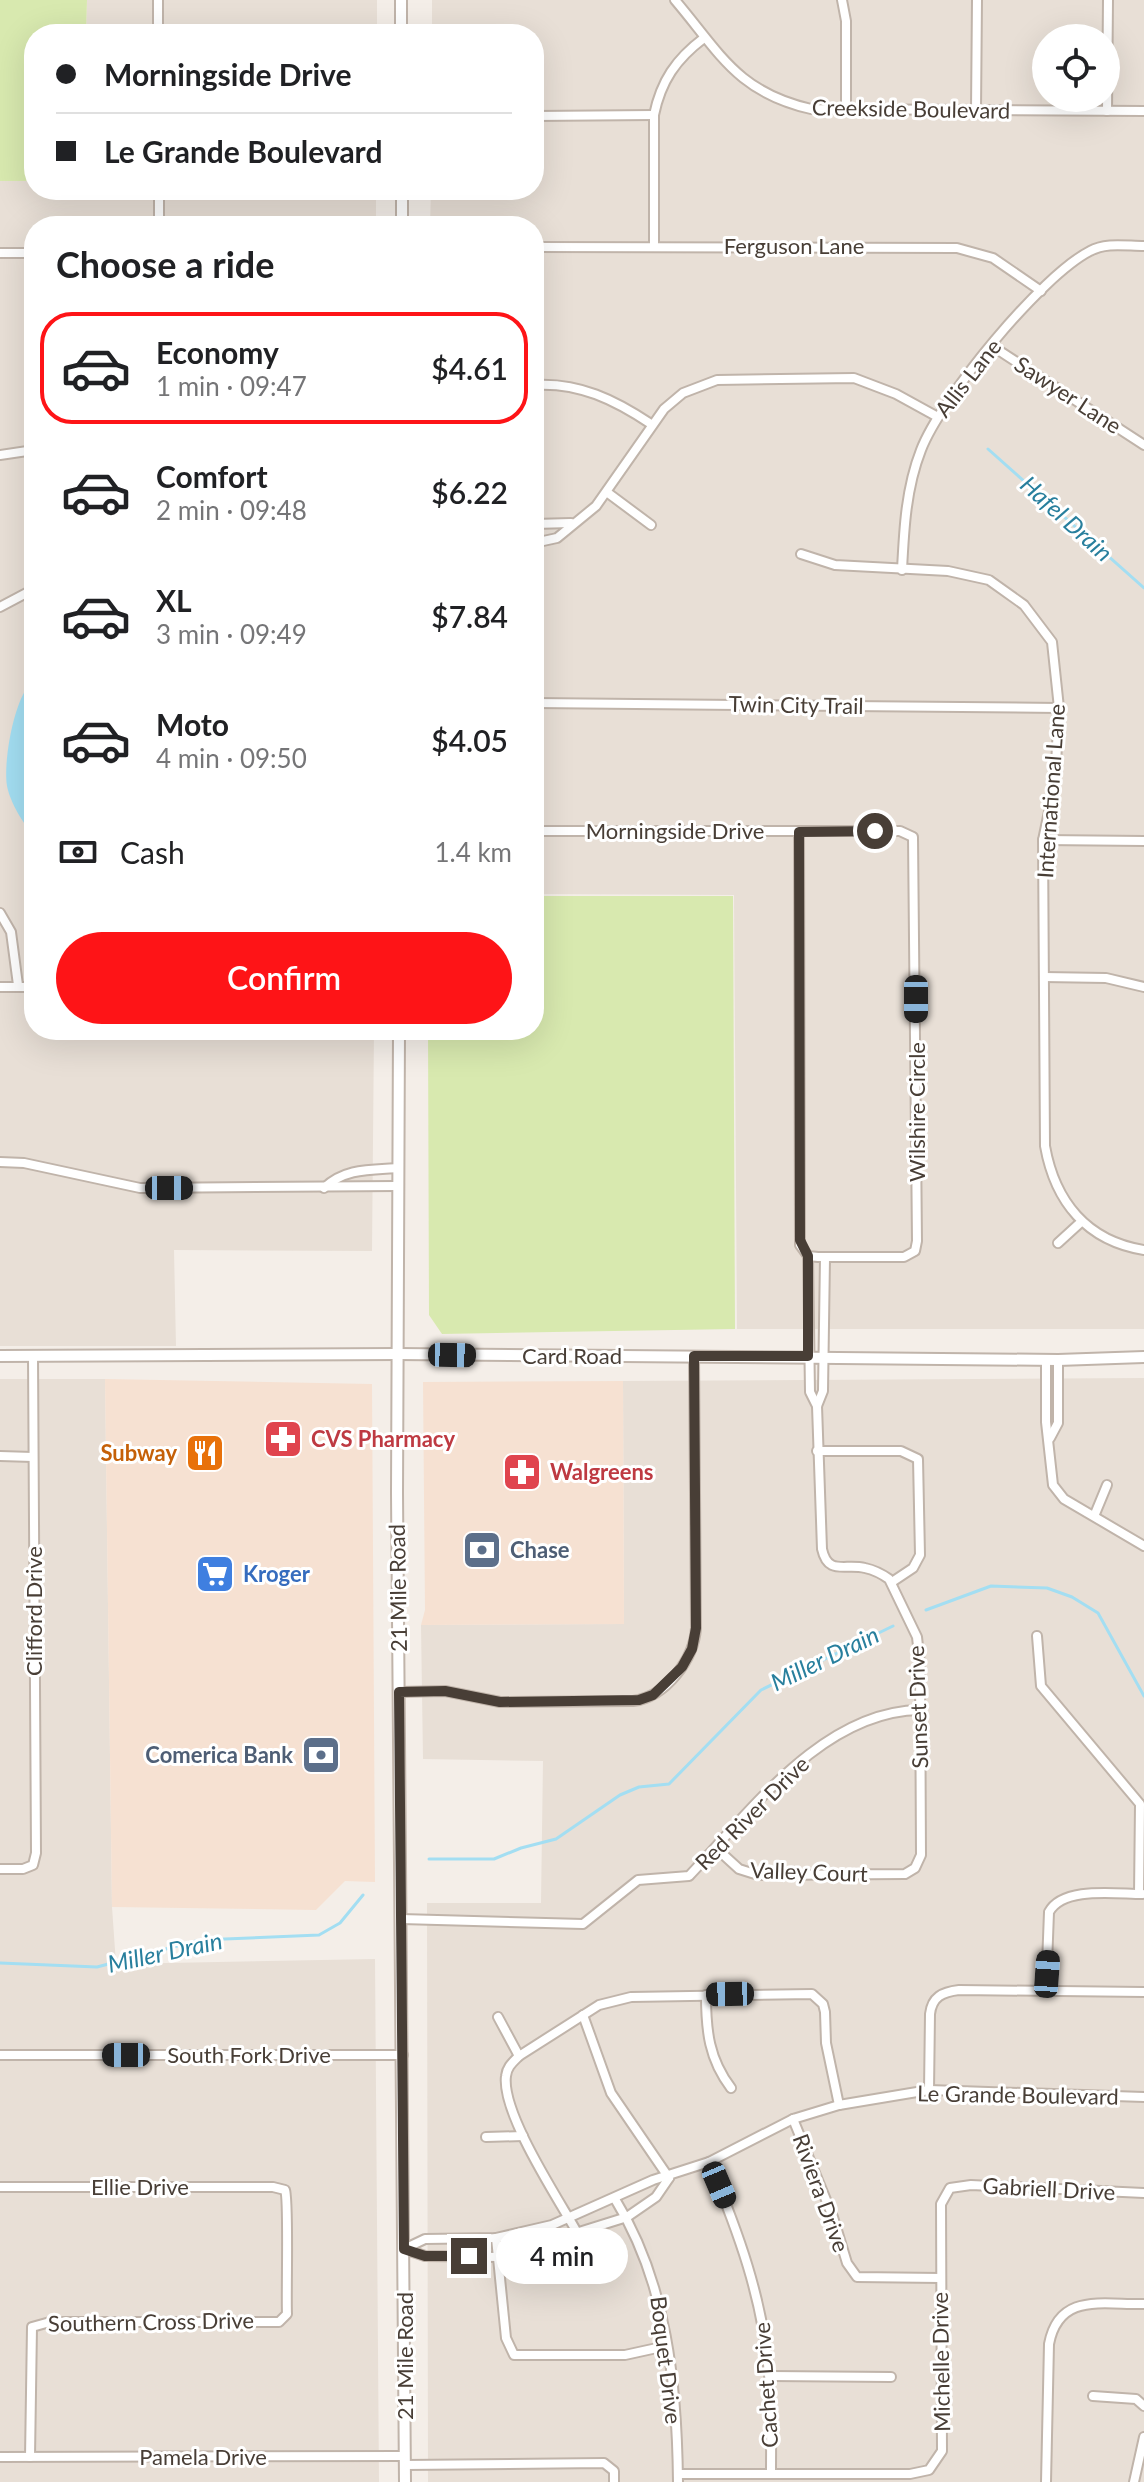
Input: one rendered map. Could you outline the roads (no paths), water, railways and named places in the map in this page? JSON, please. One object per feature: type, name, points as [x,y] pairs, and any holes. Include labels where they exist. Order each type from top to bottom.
[{"type":"street","points":[[158,0],[158,24]]},
{"type":"street","points":[[401,0],[401,24]]},
{"type":"street","name":"Creekside Boulevard","points":[[675,0],[733,72],[760,92],[811,109],[1032,110]]},
{"type":"street","points":[[842,0],[846,21],[846,110]]},
{"type":"street","points":[[976,110],[977,0]]},
{"type":"street","points":[[1108,0],[1108,24]]},
{"type":"street","points":[[654,245],[654,115],[669,74],[685,52],[704,38]]},
{"type":"street","name":"Creekside Boulevard","points":[[1120,111],[1144,111]]},
{"type":"street","points":[[544,116],[654,115]]},
{"type":"street","name":"Allis Lane","points":[[902,570],[910,487],[936,416],[992,346],[1068,264],[1093,249],[1144,246]]},
{"type":"street","name":"Ferguson Lane","points":[[544,247],[957,248],[993,258],[1041,291]]},
{"type":"street","points":[[0,253],[24,253]]},
{"type":"street","name":"Sawyer Lane","points":[[992,346],[1143,442]]},
{"type":"street","points":[[544,541],[557,538],[608,493],[651,424],[683,393],[717,380],[742,377],[854,378],[896,394],[936,416]]},
{"type":"street","points":[[544,385],[566,386],[602,395],[651,424]]},
{"type":"street","points":[[0,455],[24,451]]},
{"type":"street","points":[[608,493],[651,525]]},
{"type":"street","points":[[544,524],[571,523]]},
{"type":"street","name":"International Lane","points":[[801,554],[835,565],[948,571],[989,580],[1024,605],[1052,642],[1059,708],[1055,783],[1043,840],[1045,1146],[1053,1180],[1069,1209],[1081,1222],[1110,1241],[1144,1250]]},
{"type":"street","points":[[0,607],[24,594]]},
{"type":"street","name":"Twin City Trail","points":[[544,703],[1059,708]]},
{"type":"street","name":"Morningside Drive","points":[[544,831],[900,831],[910,835]]},
{"type":"street","points":[[799,832],[800,1240],[808,1256],[810,1392],[817,1406]]},
{"type":"street","name":"Wilshire Circle","points":[[825,1258],[904,1257],[911,1256],[917,1247],[915,848],[910,835]]},
{"type":"street","points":[[1043,840],[1144,841]]},
{"type":"street","points":[[0,913],[11,932],[18,985]]},
{"type":"street","points":[[1044,977],[1106,978],[1144,987]]},
{"type":"street","points":[[0,987],[24,986]]},
{"type":"street","name":"21 Mile Road","points":[[399,1040],[397,1354],[405,2482]]},
{"type":"street","points":[[0,1162],[24,1163],[140,1188],[397,1186]]},
{"type":"street","points":[[324,1188],[336,1176],[353,1171],[398,1168]]},
{"type":"street","points":[[1058,1243],[1081,1222]]},
{"type":"street","points":[[808,1256],[825,1258],[823,1391],[817,1406],[817,1451],[822,1549],[827,1564],[834,1568],[864,1567],[892,1582],[913,1568],[920,1555],[918,1459],[901,1451],[817,1451]]},
{"type":"street","name":"Card Road","points":[[0,1356],[397,1354],[1046,1360],[1144,1357]]},
{"type":"street","name":"Clifford Drive","points":[[0,1869],[23,1869],[33,1865],[36,1853],[33,1356]]},
{"type":"street","points":[[399,1692],[445,1691],[500,1702],[639,1700],[658,1691],[685,1662],[694,1643],[696,1628],[694,1356]]},
{"type":"street","points":[[1046,1360],[1046,1422],[1053,1485],[1064,1499],[1095,1514],[1144,1546]]},
{"type":"street","points":[[1050,1439],[1058,1423],[1058,1360]]},
{"type":"street","points":[[0,1456],[33,1457]]},
{"type":"street","points":[[1095,1514],[1107,1485]]},
{"type":"street","name":"Sunset Drive","points":[[892,1582],[917,1637],[921,1855],[911,1871]]},
{"type":"street","points":[[1037,1636],[1041,1686],[1140,1804],[1142,1894],[1066,1897],[1053,1903],[1049,1912],[1046,1991]]},
{"type":"street","name":"Red River Drive","points":[[401,1919],[583,1924],[593,1920],[626,1886],[638,1880],[676,1880],[689,1876],[801,1762],[825,1743],[889,1712],[920,1710]]},
{"type":"street","name":"Valley Court","points":[[716,1848],[739,1869],[758,1875],[897,1875],[911,1871]]},
{"type":"street","points":[[929,2090],[930,2014],[932,2003],[940,1995],[959,1990],[1144,1992]]},
{"type":"street","points":[[578,2234],[523,2136],[506,2090],[509,2065],[599,2005],[631,1997],[803,1992],[818,1998],[825,2012],[826,2043],[839,2105]]},
{"type":"street","points":[[706,1995],[710,2050],[714,2064],[731,2088]]},
{"type":"street","points":[[583,2015],[611,2093],[669,2178]]},
{"type":"street","points":[[498,2017],[519,2056]]},
{"type":"street","name":"South Fork Drive","points":[[0,2055],[403,2055]]},
{"type":"street","name":"Le Grande Boulevard","points":[[404,2249],[425,2239],[496,2238],[570,2219],[653,2180],[669,2178],[709,2162],[793,2119],[839,2105],[929,2090],[1144,2097]]},
{"type":"street","name":"Riviera Drive","points":[[793,2119],[833,2217],[847,2263],[857,2277],[940,2278]]},
{"type":"street","points":[[486,2137],[523,2136]]},
{"type":"street","name":"Cachet Drive","points":[[709,2162],[750,2270],[770,2376],[771,2473]]},
{"type":"street","name":"Le Grande Boulevard","points":[[404,2249],[425,2256],[499,2257],[627,2217],[656,2197],[669,2178]]},
{"type":"street","name":"Gabriell Drive","points":[[940,2278],[941,2204],[950,2188],[971,2185],[1144,2193]]},
{"type":"street","name":"Ellie Drive","points":[[0,2187],[280,2188],[288,2199],[285,2217],[287,2314],[279,2322],[272,2321]]},
{"type":"street","name":"Boquet Drive","points":[[615,2199],[627,2217],[655,2279],[666,2346],[678,2478]]},
{"type":"street","points":[[496,2238],[506,2338],[514,2355],[600,2356],[666,2346]]},
{"type":"street","name":"Michelle Drive","points":[[910,2478],[933,2467],[942,2451],[940,2278]]},
{"type":"street","points":[[1046,2482],[1049,2344],[1055,2324],[1063,2313],[1081,2305],[1144,2304]]},
{"type":"street","name":"Southern Cross Drive","points":[[30,2457],[32,2327],[50,2322],[272,2321]]},
{"type":"street","points":[[770,2376],[891,2377]]},
{"type":"street","points":[[1093,2396],[1136,2399],[1144,2406]]},
{"type":"street","points":[[1134,2482],[1144,2437]]},
{"type":"street","name":"Pamela Drive","points":[[0,2457],[604,2463],[614,2471],[614,2482]]},
{"type":"street","points":[[678,2478],[771,2473],[910,2478]]},
{"type":"water","points":[[24,693],[24,823],[14,806],[6,775],[9,746]]},
{"type":"waterway","name":"Hafel Drain","points":[[988,449],[1144,588]]},
{"type":"waterway","name":"Miller Drain","points":[[926,1610],[991,1586],[1047,1588],[1072,1597],[1098,1613],[1144,1696]]},
{"type":"waterway","name":"Miller Drain","points":[[429,1859],[494,1859],[556,1839],[620,1795],[639,1787],[669,1784],[761,1690],[893,1626]]},
{"type":"waterway","name":"Miller Drain","points":[[0,1963],[97,1967],[200,1940],[319,1935],[340,1923],[363,1895]]},
{"type":"place","name":"CVS Pharmacy","points":[[283,1439]]},
{"type":"place","name":"Subway","points":[[205,1453]]},
{"type":"place","name":"Walgreens","points":[[522,1472]]},
{"type":"place","name":"Chase","points":[[482,1550]]},
{"type":"place","name":"Kroger","points":[[215,1574]]},
{"type":"place","name":"Comerica Bank","points":[[321,1755]]}]
